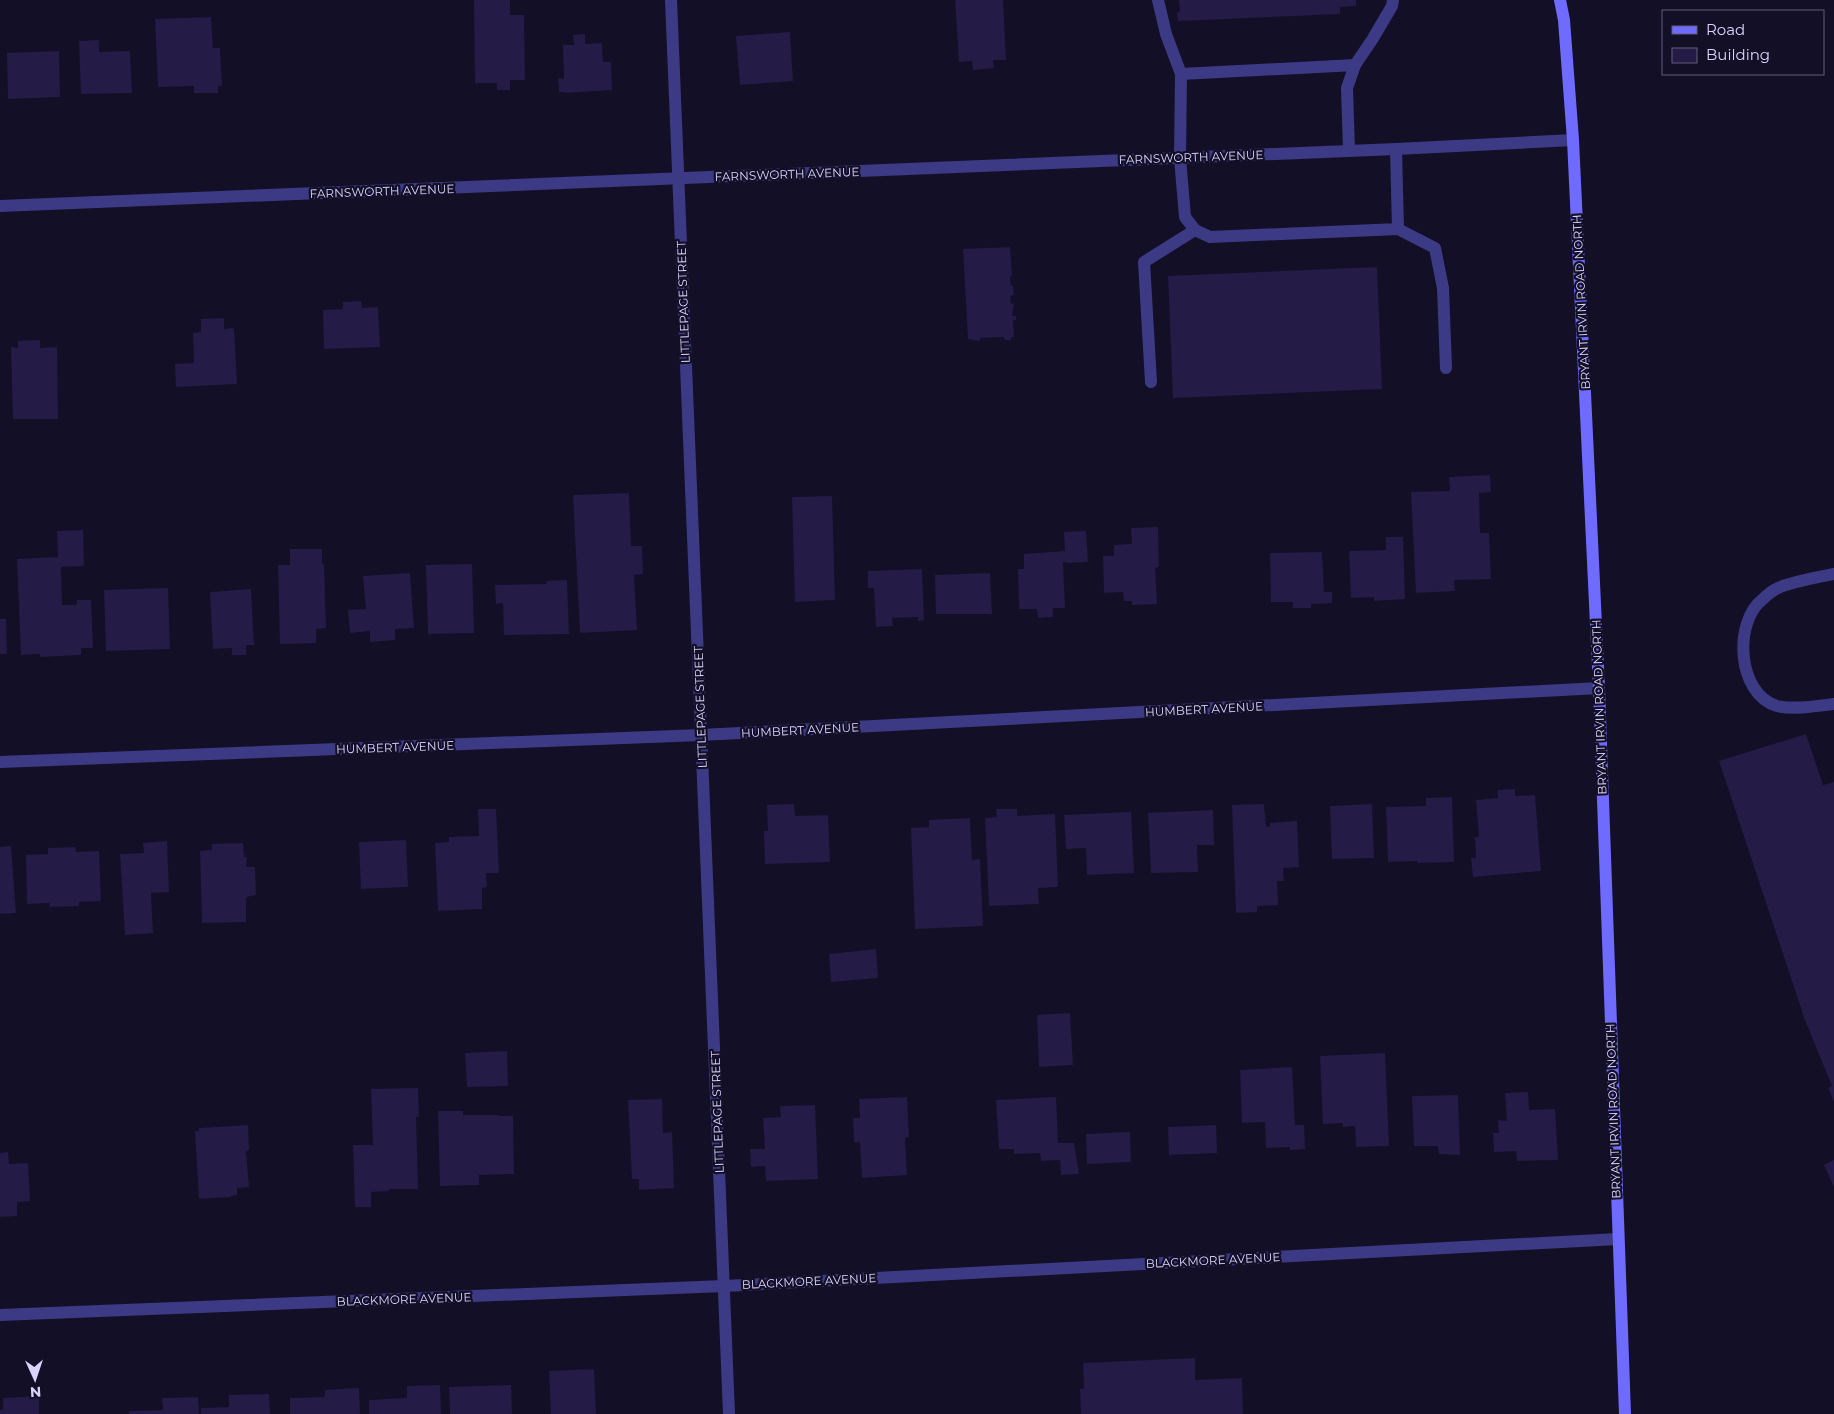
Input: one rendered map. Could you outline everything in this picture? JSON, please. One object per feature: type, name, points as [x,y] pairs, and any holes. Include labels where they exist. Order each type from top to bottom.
[{"type":"main road","name":"BRYANT IRVIN ROAD NORTH","points":[[1560,0],[1564,20],[1573,140],[1599,688],[1625,1414]]},
{"type":"street","name":"LITTLEPAGE STREET","points":[[671,0],[729,1414]]},
{"type":"street","points":[[1158,0],[1166,34],[1182,74],[1180,158],[1185,217],[1195,230],[1210,238],[1398,229],[1435,248],[1443,288],[1446,368]]},
{"type":"street","points":[[1349,151],[1348,88],[1355,65],[1392,6],[1393,0]]},
{"type":"street","points":[[1182,74],[1355,65]]},
{"type":"street","name":"FARNSWORTH AVENUE","points":[[0,206],[1349,151],[1573,140]]},
{"type":"street","points":[[1396,149],[1398,229]]},
{"type":"street","points":[[1151,382],[1144,262],[1195,230]]},
{"type":"street","points":[[1834,574],[1778,588],[1761,600],[1749,615],[1743,639],[1746,671],[1757,694],[1777,706],[1810,707],[1834,704]]},
{"type":"street","name":"HUMBERT AVENUE","points":[[0,762],[701,735],[1599,688]]},
{"type":"street","name":"BLACKMORE AVENUE","points":[[0,1315],[724,1286],[1618,1239]]},
{"type":"building","points":[[474,0],[510,0],[510,15],[524,15],[525,80],[510,80],[510,90],[497,90],[497,83],[475,83]]},
{"type":"building","points":[[955,0],[1003,0],[1006,60],[993,60],[994,68],[973,70],[972,61],[959,62]]},
{"type":"building","points":[[1179,0],[1356,0],[1356,6],[1340,7],[1340,14],[1178,21],[1177,12],[1180,12]]},
{"type":"building","points":[[211,17],[213,48],[220,48],[222,86],[218,86],[218,93],[194,93],[194,86],[158,87],[155,19]]},
{"type":"building","points":[[790,32],[793,81],[740,85],[736,36]]},
{"type":"building","points":[[585,34],[585,44],[602,43],[603,62],[611,62],[612,90],[559,92],[558,78],[564,79],[563,45],[574,45],[573,35]]},
{"type":"building","points":[[99,40],[99,52],[130,51],[132,93],[81,94],[79,41]]},
{"type":"building","points":[[59,51],[60,97],[8,99],[7,53]]},
{"type":"building","points":[[1010,247],[1012,276],[1010,276],[1014,295],[1010,296],[1011,304],[1014,303],[1012,316],[1016,316],[1016,320],[1013,320],[1014,337],[1011,337],[1011,340],[1005,340],[1004,337],[980,338],[980,341],[968,339],[963,249]]},
{"type":"building","points":[[1377,267],[1382,389],[1173,398],[1168,276]]},
{"type":"building","points":[[361,301],[362,308],[378,307],[380,347],[324,349],[323,310],[343,309],[343,302]]},
{"type":"building","points":[[224,318],[224,329],[234,328],[237,384],[176,387],[175,364],[194,363],[193,333],[201,332],[201,319]]},
{"type":"building","points":[[40,340],[40,348],[57,347],[58,419],[13,419],[11,347],[18,348],[18,341]]},
{"type":"building","points":[[1490,475],[1491,492],[1479,493],[1480,533],[1489,533],[1491,579],[1454,580],[1455,591],[1416,593],[1411,492],[1450,491],[1449,477]]},
{"type":"building","points":[[629,493],[631,546],[642,546],[643,574],[634,575],[637,630],[580,633],[573,495]]},
{"type":"building","points":[[832,496],[835,600],[795,602],[792,497]]},
{"type":"building","points":[[1158,527],[1159,567],[1155,568],[1157,604],[1132,605],[1132,601],[1124,601],[1123,592],[1104,593],[1103,556],[1114,556],[1114,545],[1132,544],[1131,528]]},
{"type":"building","points":[[83,530],[84,566],[61,567],[62,605],[77,605],[77,600],[91,600],[93,648],[81,648],[81,655],[40,657],[40,654],[21,655],[17,559],[58,557],[57,531]]},
{"type":"building","points":[[1086,531],[1088,562],[1063,562],[1065,608],[1053,608],[1053,617],[1038,618],[1037,609],[1019,609],[1018,569],[1024,569],[1024,554],[1065,551],[1064,532]]},
{"type":"building","points":[[1386,537],[1403,537],[1405,599],[1374,601],[1374,597],[1351,598],[1349,551],[1386,550]]},
{"type":"building","points":[[290,549],[322,549],[326,628],[316,629],[316,643],[280,644],[278,565],[290,565]]},
{"type":"building","points":[[1322,552],[1324,592],[1332,592],[1332,603],[1311,604],[1311,608],[1293,608],[1293,602],[1271,602],[1270,553]]},
{"type":"building","points":[[472,564],[474,633],[428,634],[426,565]]},
{"type":"building","points":[[922,569],[924,620],[918,621],[918,617],[892,618],[893,626],[876,627],[874,588],[868,588],[868,571]]},
{"type":"building","points":[[410,573],[414,628],[395,629],[395,640],[370,642],[370,631],[350,633],[348,610],[366,609],[363,576]]},
{"type":"building","points":[[990,573],[992,614],[936,614],[935,575]]},
{"type":"building","points":[[567,580],[569,634],[504,635],[503,603],[496,604],[495,585],[547,584],[546,581]]},
{"type":"building","points":[[168,588],[170,649],[106,651],[104,590]]},
{"type":"building","points":[[251,589],[254,645],[246,645],[246,655],[232,655],[232,648],[213,649],[210,592]]},
{"type":"building","points":[[0,619],[6,619],[7,654],[0,654]]},
{"type":"building","points":[[1806,734],[1823,785],[1834,782],[1834,1102],[1828,1088],[1832,1086],[1805,1020],[1719,761]]},
{"type":"building","points":[[1515,789],[1515,796],[1535,795],[1541,871],[1473,877],[1471,858],[1476,858],[1475,837],[1479,837],[1476,800],[1498,798],[1498,790]]},
{"type":"building","points":[[1452,797],[1454,862],[1388,862],[1386,807],[1426,806],[1426,798]]},
{"type":"building","points":[[794,804],[795,816],[828,815],[830,862],[765,864],[764,831],[768,831],[767,805]]},
{"type":"building","points":[[1264,804],[1266,826],[1270,827],[1270,823],[1297,821],[1299,867],[1283,868],[1284,881],[1277,881],[1278,905],[1257,906],[1257,912],[1236,913],[1232,805]]},
{"type":"building","points":[[1372,804],[1374,858],[1332,859],[1330,806]]},
{"type":"building","points":[[478,809],[496,809],[499,873],[486,873],[487,887],[482,888],[482,909],[438,911],[435,843],[449,842],[449,837],[479,836]]},
{"type":"building","points":[[996,809],[1017,809],[1017,816],[1055,814],[1058,887],[1038,888],[1039,904],[989,906],[985,818],[997,817]]},
{"type":"building","points":[[1213,810],[1214,845],[1197,845],[1198,872],[1151,873],[1148,813]]},
{"type":"building","points":[[1131,812],[1134,873],[1087,875],[1086,848],[1066,849],[1064,815]]},
{"type":"building","points":[[970,818],[972,860],[980,859],[983,926],[915,929],[911,828],[929,827],[929,820]]},
{"type":"building","points":[[406,840],[408,887],[361,889],[359,842]]},
{"type":"building","points":[[167,841],[169,892],[151,893],[153,933],[125,935],[120,854],[144,853],[143,843]]},
{"type":"building","points":[[243,843],[244,857],[247,857],[246,867],[255,867],[256,895],[246,897],[246,922],[202,923],[200,851],[212,850],[212,844]]},
{"type":"building","points":[[11,846],[16,913],[0,914],[0,847]]},
{"type":"building","points":[[75,847],[76,852],[99,851],[101,901],[79,902],[79,906],[50,907],[49,903],[27,904],[26,855],[48,854],[48,848]]},
{"type":"building","points":[[876,949],[878,978],[831,982],[829,954]]},
{"type":"building","points":[[1070,1013],[1073,1065],[1039,1067],[1037,1015]]},
{"type":"building","points":[[507,1051],[508,1086],[467,1087],[465,1053]]},
{"type":"building","points":[[1385,1053],[1389,1146],[1356,1147],[1355,1126],[1343,1127],[1343,1123],[1323,1124],[1320,1056]]},
{"type":"building","points":[[1292,1067],[1295,1125],[1304,1125],[1305,1149],[1290,1150],[1290,1147],[1266,1148],[1265,1122],[1242,1123],[1240,1070]]},
{"type":"building","points":[[418,1088],[419,1117],[416,1117],[418,1189],[389,1189],[389,1191],[371,1192],[371,1207],[355,1207],[353,1145],[373,1145],[371,1089]]},
{"type":"building","points":[[1528,1092],[1529,1110],[1555,1109],[1558,1160],[1517,1161],[1516,1151],[1494,1152],[1493,1133],[1499,1133],[1498,1120],[1507,1121],[1505,1093]]},
{"type":"building","points":[[1458,1095],[1460,1155],[1439,1154],[1438,1146],[1414,1146],[1412,1096]]},
{"type":"building","points":[[907,1097],[909,1137],[905,1138],[907,1175],[862,1178],[860,1142],[854,1143],[853,1118],[860,1118],[859,1099]]},
{"type":"building","points":[[1056,1097],[1058,1143],[1074,1143],[1079,1174],[1061,1175],[1060,1160],[1041,1161],[1040,1153],[1014,1154],[1014,1149],[999,1149],[996,1100]]},
{"type":"building","points":[[662,1099],[663,1133],[672,1132],[674,1188],[639,1190],[639,1179],[632,1179],[628,1100]]},
{"type":"building","points":[[815,1105],[818,1179],[766,1181],[765,1166],[751,1167],[750,1149],[765,1149],[763,1118],[781,1117],[780,1106]]},
{"type":"building","points":[[438,1111],[463,1111],[463,1115],[513,1116],[514,1174],[479,1175],[479,1185],[440,1186]]},
{"type":"building","points":[[248,1125],[249,1150],[246,1151],[249,1187],[237,1188],[237,1195],[231,1197],[199,1199],[195,1131],[199,1131],[199,1128]]},
{"type":"building","points":[[1216,1125],[1217,1153],[1169,1155],[1168,1127]]},
{"type":"building","points":[[1130,1132],[1131,1162],[1087,1164],[1086,1134]]},
{"type":"building","points":[[8,1152],[9,1164],[28,1163],[30,1201],[17,1202],[17,1216],[0,1217],[0,1153]]},
{"type":"building","points":[[1834,1160],[1834,1187],[1824,1165]]},
{"type":"building","points":[[1195,1358],[1195,1380],[1242,1378],[1243,1414],[1081,1414],[1080,1389],[1084,1389],[1083,1363]]},
{"type":"building","points":[[594,1369],[596,1414],[551,1414],[549,1371]]},
{"type":"building","points":[[440,1385],[441,1414],[369,1414],[369,1400],[407,1398],[407,1386]]},
{"type":"building","points":[[511,1385],[512,1414],[450,1414],[449,1387]]},
{"type":"building","points":[[359,1388],[360,1414],[290,1414],[290,1398],[325,1397],[325,1390]]},
{"type":"building","points":[[269,1394],[270,1414],[201,1414],[201,1408],[229,1407],[229,1395]]},
{"type":"building","points":[[39,1396],[39,1414],[0,1414],[0,1410],[3,1410],[3,1398]]},
{"type":"building","points":[[198,1397],[199,1414],[129,1414],[129,1411],[163,1410],[162,1398]]}]
